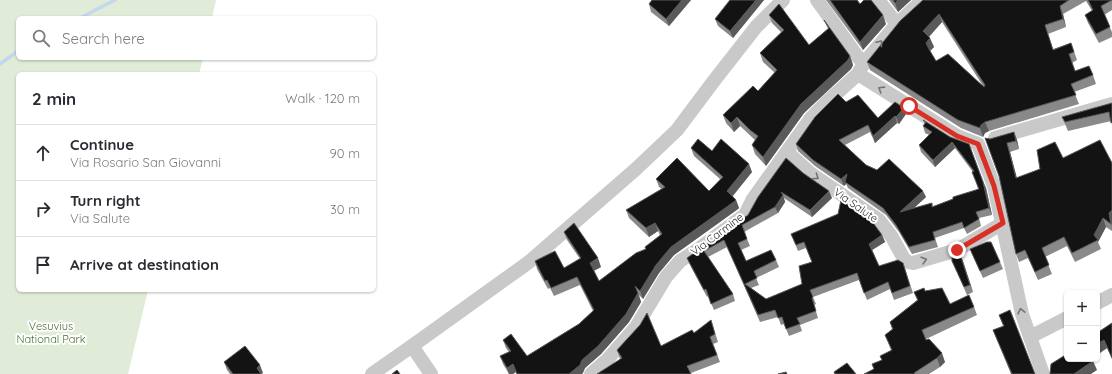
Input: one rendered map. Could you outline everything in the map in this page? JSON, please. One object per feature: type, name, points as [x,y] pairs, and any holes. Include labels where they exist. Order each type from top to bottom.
[{"type":"street","points":[[372,374],[529,262],[636,169],[677,130],[756,27],[783,0]]},
{"type":"street","points":[[817,0],[857,56],[860,69],[957,136],[978,144],[994,186],[1022,314],[1043,374]]},
{"type":"street","points":[[878,0],[896,24]]},
{"type":"street","name":"Via Carmine","points":[[591,374],[607,360],[636,327],[666,277],[680,261],[745,215],[753,199],[811,118],[860,69],[896,24],[923,0]]},
{"type":"street","points":[[991,139],[1112,104]]},
{"type":"street","name":"Via Salute","points":[[787,152],[810,173],[879,220],[892,237],[904,259],[908,262],[913,263],[957,250],[1003,223]]},
{"type":"street","points":[[1100,301],[1112,295]]},
{"type":"street","points":[[1030,337],[1064,320]]},
{"type":"street","points":[[412,346],[431,374]]},
{"type":"green space","name":"Vesuvius National Park","points":[[0,0],[216,0],[212,16],[16,16],[16,60],[202,60],[200,72],[16,72],[16,292],[148,292],[128,374],[0,374]]},
{"type":"building","points":[[652,0],[682,0],[666,19],[649,4]]},
{"type":"building","points":[[730,0],[756,0],[730,31],[715,19]]},
{"type":"building","points":[[830,0],[857,0],[860,4],[864,0],[871,0],[883,15],[860,42]]},
{"type":"building","points":[[923,0],[1069,0],[1060,6],[1063,19],[1045,25],[1053,50],[1071,43],[1074,52],[1069,54],[1075,71],[1089,66],[1093,75],[1071,84],[1076,95],[985,122],[980,128],[958,120],[867,62],[900,21]],"holes":[[[939,14],[985,85],[984,87],[948,54],[936,61],[926,43],[930,38],[923,31]]]},
{"type":"building","points":[[1088,0],[1112,0],[1101,6],[1110,27],[1096,34],[1085,15],[1093,10]]},
{"type":"building","points":[[779,4],[809,45],[829,28],[824,20],[850,56],[848,60],[801,104],[763,157],[752,145],[758,136],[737,117],[731,123],[723,115],[753,86],[758,91],[777,70],[760,53],[784,30],[769,15]]},
{"type":"building","points":[[838,94],[846,102],[858,95],[878,118],[895,102],[904,108],[896,117],[895,116],[873,136],[868,125],[839,140],[866,165],[877,170],[889,159],[923,191],[900,212],[932,203],[932,207],[953,199],[953,197],[979,189],[972,172],[974,171],[952,142],[933,160],[919,145],[932,132],[923,126],[926,122],[923,120],[950,137],[969,144],[983,182],[989,208],[976,212],[979,219],[964,228],[962,222],[933,232],[935,240],[909,247],[896,225],[883,208],[845,182],[847,174],[841,179],[813,160],[796,144],[815,117]]},
{"type":"building","points":[[1112,103],[1111,123],[1109,112],[1065,122],[1062,117]]},
{"type":"building","points":[[1014,132],[1016,141],[1007,143],[1016,178],[1040,169],[1037,150],[1055,142],[1063,158],[1100,140],[1112,163],[1112,210],[1109,213],[1111,224],[1103,218],[1094,235],[1098,240],[1072,253],[1064,237],[1042,248],[1049,265],[1035,272],[1025,250],[1016,254],[999,176],[985,138],[990,139]]},
{"type":"building","points":[[698,139],[712,151],[721,139],[749,164],[727,191],[736,200],[671,247],[656,265],[640,291],[635,286],[638,293],[626,314],[598,346],[582,360],[580,365],[569,374],[517,374],[513,364],[507,368],[500,356],[511,351],[503,340],[511,334],[527,356],[579,324],[594,310],[577,277],[551,288],[547,280],[545,281],[535,261],[555,251],[564,268],[581,258],[564,232],[574,223],[598,258],[590,263],[599,281],[636,253],[646,249],[645,247],[662,234],[655,223],[646,228],[626,210],[665,187],[656,179],[677,158],[709,191],[723,177],[691,148]]},
{"type":"building","points":[[786,158],[803,173],[829,191],[810,210],[781,192],[783,195],[775,207],[742,225],[747,239],[738,243],[746,261],[771,250],[776,260],[754,271],[757,278],[745,284],[766,299],[802,284],[799,266],[812,262],[804,242],[796,245],[791,234],[838,214],[841,200],[871,220],[882,235],[869,244],[879,266],[898,260],[903,263],[910,286],[892,293],[888,282],[864,293],[857,273],[810,290],[816,311],[797,318],[800,324],[786,329],[782,317],[778,318],[775,310],[758,315],[724,240],[704,251],[733,294],[711,304],[706,289],[704,290],[687,258],[748,215],[758,197]]},
{"type":"building","points":[[987,242],[991,242],[1000,262],[980,271],[970,249]]},
{"type":"building","points":[[960,254],[970,285],[964,287],[952,261],[952,257]]},
{"type":"building","points":[[924,288],[925,291],[942,288],[950,304],[969,295],[974,307],[922,330],[926,340],[929,339],[942,353],[914,373],[915,374],[864,374],[874,369],[872,364],[882,360],[880,356],[892,350],[885,335],[893,329],[890,322],[918,300],[914,292]]},
{"type":"building","points":[[1010,310],[1035,374],[1012,374],[993,330],[1004,326],[999,315]]},
{"type":"building","points":[[647,313],[661,346],[692,330],[694,333],[711,320],[715,334],[710,337],[717,355],[687,366],[691,374],[597,374],[622,358],[617,350],[640,325]]},
{"type":"building","points":[[1112,323],[1112,358],[1104,340],[1100,342],[1100,331]]},
{"type":"building","points":[[245,346],[260,365],[257,368],[261,374],[233,374],[224,362]]},
{"type":"building","points":[[1064,356],[1064,362],[1092,362],[1074,374],[1050,374],[1051,364]]},
{"type":"building","points":[[847,363],[856,374],[835,374],[834,372]]},
{"type":"building","points":[[397,370],[400,374],[392,374]]},
{"type":"waterway","points":[[84,16],[115,0]]},
{"type":"waterway","points":[[0,64],[16,52]]},
{"type":"route","points":[[909,106],[957,136],[978,144],[984,156],[994,186],[1003,223],[957,250]]}]
